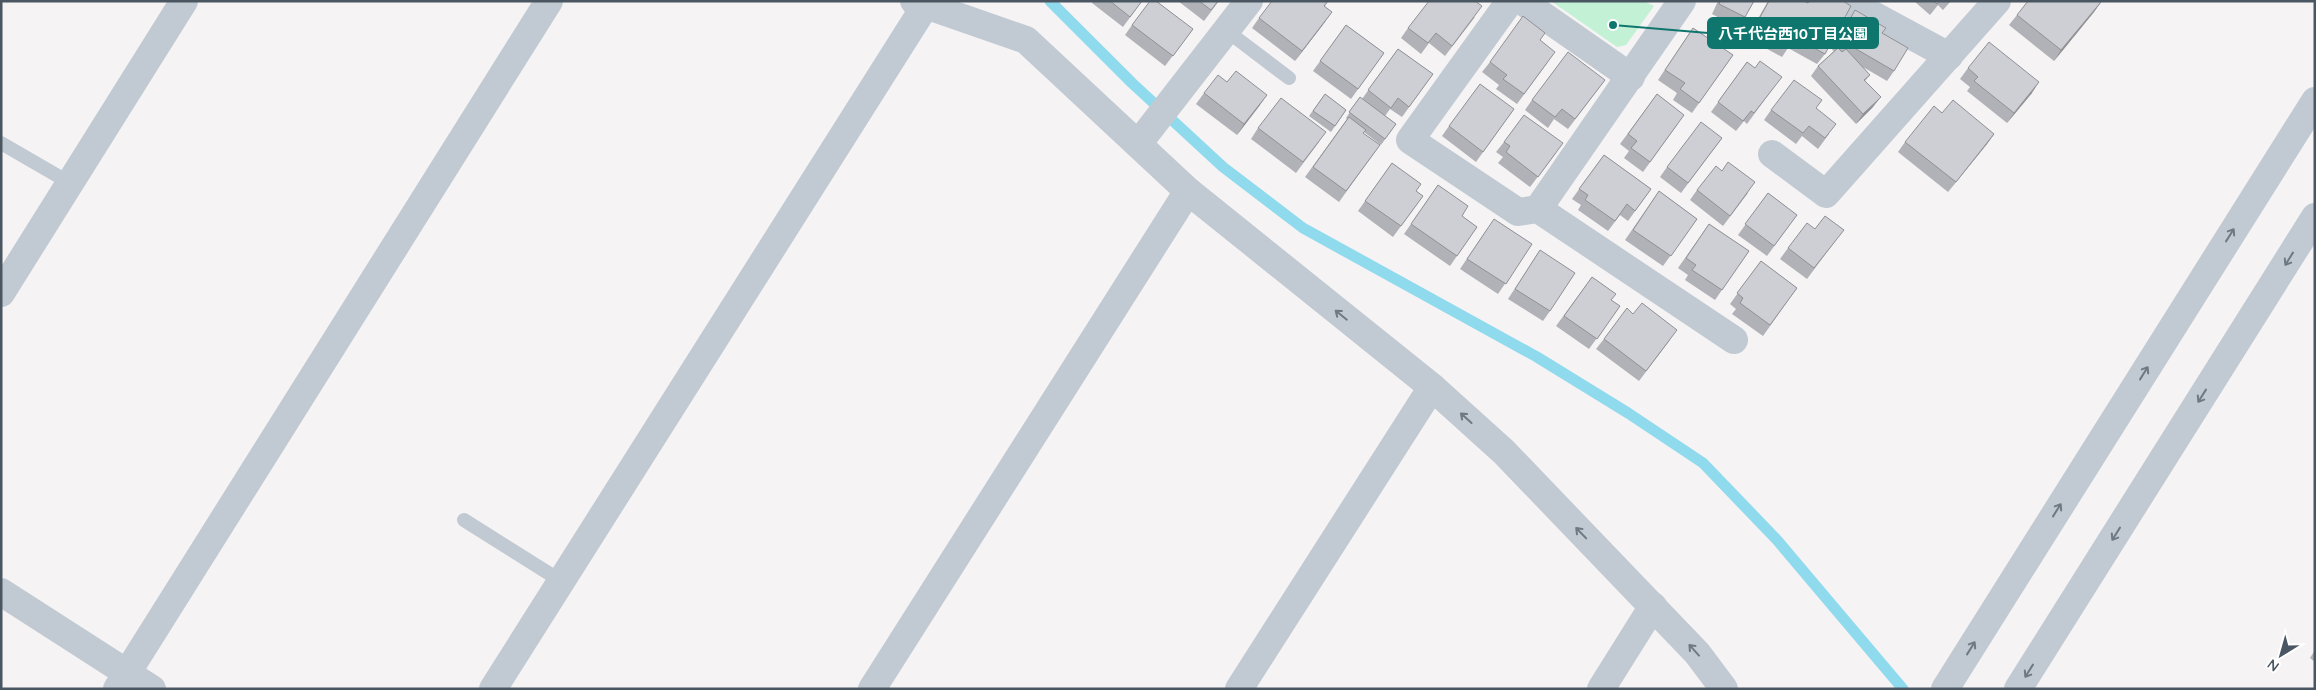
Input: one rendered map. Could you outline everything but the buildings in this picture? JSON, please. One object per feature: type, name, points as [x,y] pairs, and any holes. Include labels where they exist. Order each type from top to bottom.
[{"type":"street","points":[[1,293],[184,1]]},
{"type":"street","points":[[122,681],[549,1]]},
{"type":"street","points":[[1144,137],[1249,1]]},
{"type":"street","points":[[1510,1],[1410,140],[1518,212],[1538,209],[1734,340]]},
{"type":"street","points":[[1522,1],[1631,77]]},
{"type":"street","points":[[1538,209],[1682,1]]},
{"type":"street","points":[[1847,1],[1949,56]]},
{"type":"street","points":[[1772,154],[1826,194],[1997,1]]},
{"type":"street","points":[[493,689],[919,4],[1026,40],[1144,137],[1188,191],[1432,387],[1504,452],[1697,653],[1724,689]]},
{"type":"street","points":[[1945,689],[2315,101]]},
{"type":"street","points":[[872,689],[1188,191]]},
{"type":"street","points":[[2018,689],[2315,217]]},
{"type":"street","points":[[1239,689],[1432,387]]},
{"type":"street","points":[[1,592],[122,681],[152,689]]},
{"type":"street","points":[[1601,689],[1653,606]]},
{"type":"lane","points":[[1227,31],[1289,78]]},
{"type":"lane","points":[[1,143],[70,183]]},
{"type":"lane","points":[[464,520],[561,581]]},
{"type":"green space","points":[[1551,1],[1644,1],[1654,6],[1626,45],[1617,47]]},
{"type":"waterway","points":[[1050,1],[1132,83],[1223,167],[1303,228],[1537,357],[1628,413],[1703,463],[1777,540],[1903,689]]},
{"type":"place","name":"八千代台西10丁目公園","points":[[1613,25]]}]
